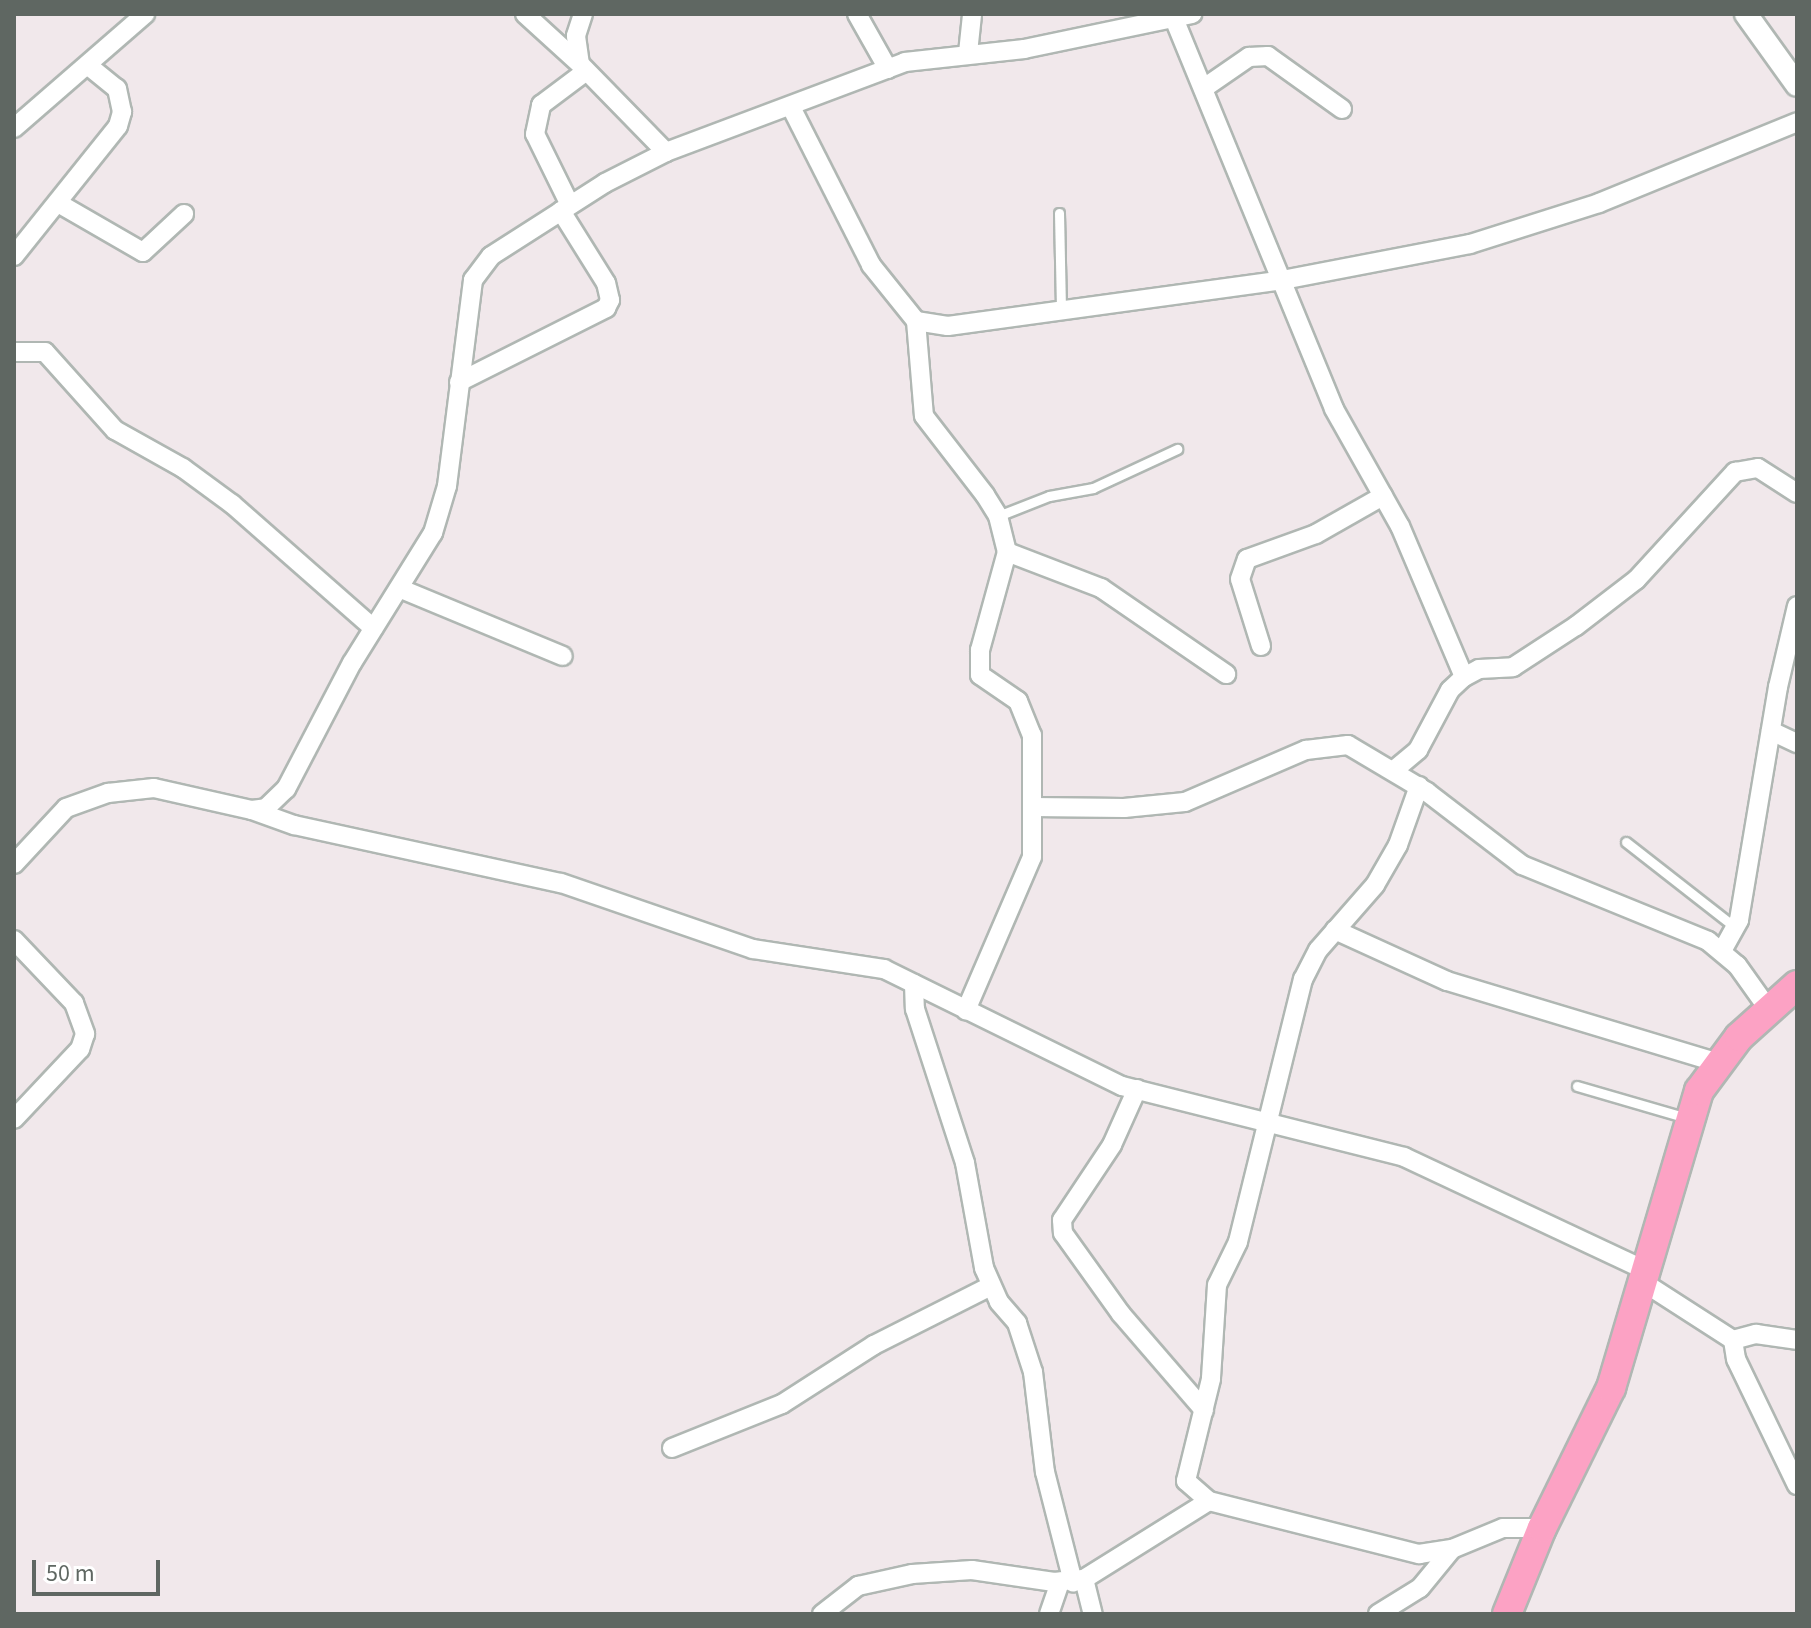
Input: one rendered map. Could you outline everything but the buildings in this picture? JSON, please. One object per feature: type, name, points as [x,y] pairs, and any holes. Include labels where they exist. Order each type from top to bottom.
[{"type":"highway","points":[[1507,1614],[1542,1528],[1611,1388],[1648,1278],[1687,1118],[1716,1062],[1797,985]]},
{"type":"street","points":[[14,128],[145,14]]},
{"type":"street","points":[[525,14],[666,152]]},
{"type":"street","points":[[583,14],[576,36],[583,68]]},
{"type":"street","points":[[857,14],[888,69]]},
{"type":"street","points":[[968,53],[972,14]]},
{"type":"street","points":[[1746,14],[1797,85]]},
{"type":"street","points":[[252,810],[266,808],[286,789],[373,628],[401,589],[433,533],[444,499],[478,269],[565,208],[666,152],[888,69],[922,58],[1024,49],[1180,16],[1204,88],[1334,409],[1383,496],[1464,677]]},
{"type":"street","points":[[1204,88],[1249,57],[1268,56],[1342,109]]},
{"type":"street","points":[[14,256],[107,143],[122,112],[117,89],[87,65]]},
{"type":"street","points":[[459,382],[606,308],[610,300],[606,283],[565,208],[535,134],[541,105],[583,68]]},
{"type":"street","points":[[791,107],[871,265],[916,321],[924,416],[998,516],[1007,552],[978,665],[980,675],[1009,691],[1027,717],[1034,844],[1023,887],[966,1010]]},
{"type":"street","points":[[916,321],[948,326],[1061,308],[1283,280],[1470,244],[1599,203],[1797,122]]},
{"type":"street","points":[[58,203],[143,252],[184,214]]},
{"type":"street","points":[[14,352],[45,352],[115,430],[183,468],[232,504],[373,628]]},
{"type":"street","points":[[1393,771],[1418,750],[1450,690],[1464,677],[1479,669],[1513,667],[1576,626],[1636,580],[1735,472],[1758,468],[1797,493]]},
{"type":"street","points":[[1261,646],[1240,579],[1247,559],[1316,534],[1383,496]]},
{"type":"street","points":[[1007,552],[1101,588],[1226,674]]},
{"type":"street","points":[[401,589],[563,656]]},
{"type":"street","points":[[1722,951],[1736,928],[1797,606]]},
{"type":"street","points":[[1771,731],[1797,743]]},
{"type":"street","points":[[1033,807],[1124,808],[1185,802],[1332,744],[1348,745],[1419,786],[1522,865],[1722,951],[1769,1010]]},
{"type":"street","points":[[1419,786],[1398,845],[1375,885],[1335,930],[1303,979],[1238,1242],[1217,1285],[1211,1379],[1186,1481],[1209,1501],[1419,1554],[1452,1549],[1503,1528],[1542,1528]]},
{"type":"street","points":[[14,864],[66,808],[108,793],[154,788],[252,810],[326,832],[505,868],[656,912],[753,949],[862,962],[914,984],[1097,1075],[1137,1089],[1423,1165],[1648,1278],[1733,1340],[1736,1359],[1797,1485]]},
{"type":"street","points":[[1335,930],[1447,981],[1716,1062]]},
{"type":"street","points":[[14,940],[74,1003],[85,1034],[80,1049],[14,1119]]},
{"type":"street","points":[[914,984],[915,1009],[953,1115],[977,1244],[991,1286],[1017,1323],[1033,1372],[1045,1472],[1072,1581],[1093,1614]]},
{"type":"street","points":[[1137,1089],[1112,1145],[1062,1220],[1063,1233],[1121,1314],[1204,1410]]},
{"type":"street","points":[[672,1448],[782,1404],[874,1345],[991,1286]]},
{"type":"street","points":[[1733,1340],[1756,1334],[1797,1340]]},
{"type":"street","points":[[1049,1614],[1072,1581],[1209,1501]]},
{"type":"street","points":[[1378,1614],[1420,1588],[1452,1549]]},
{"type":"street","points":[[822,1614],[858,1586],[912,1574],[972,1570],[1072,1581]]},
{"type":"lane","points":[[1059,213],[1061,308]]},
{"type":"lane","points":[[998,516],[1049,496],[1093,488],[1177,449]]},
{"type":"lane","points":[[1626,842],[1736,928]]},
{"type":"lane","points":[[1577,1086],[1687,1118]]}]
